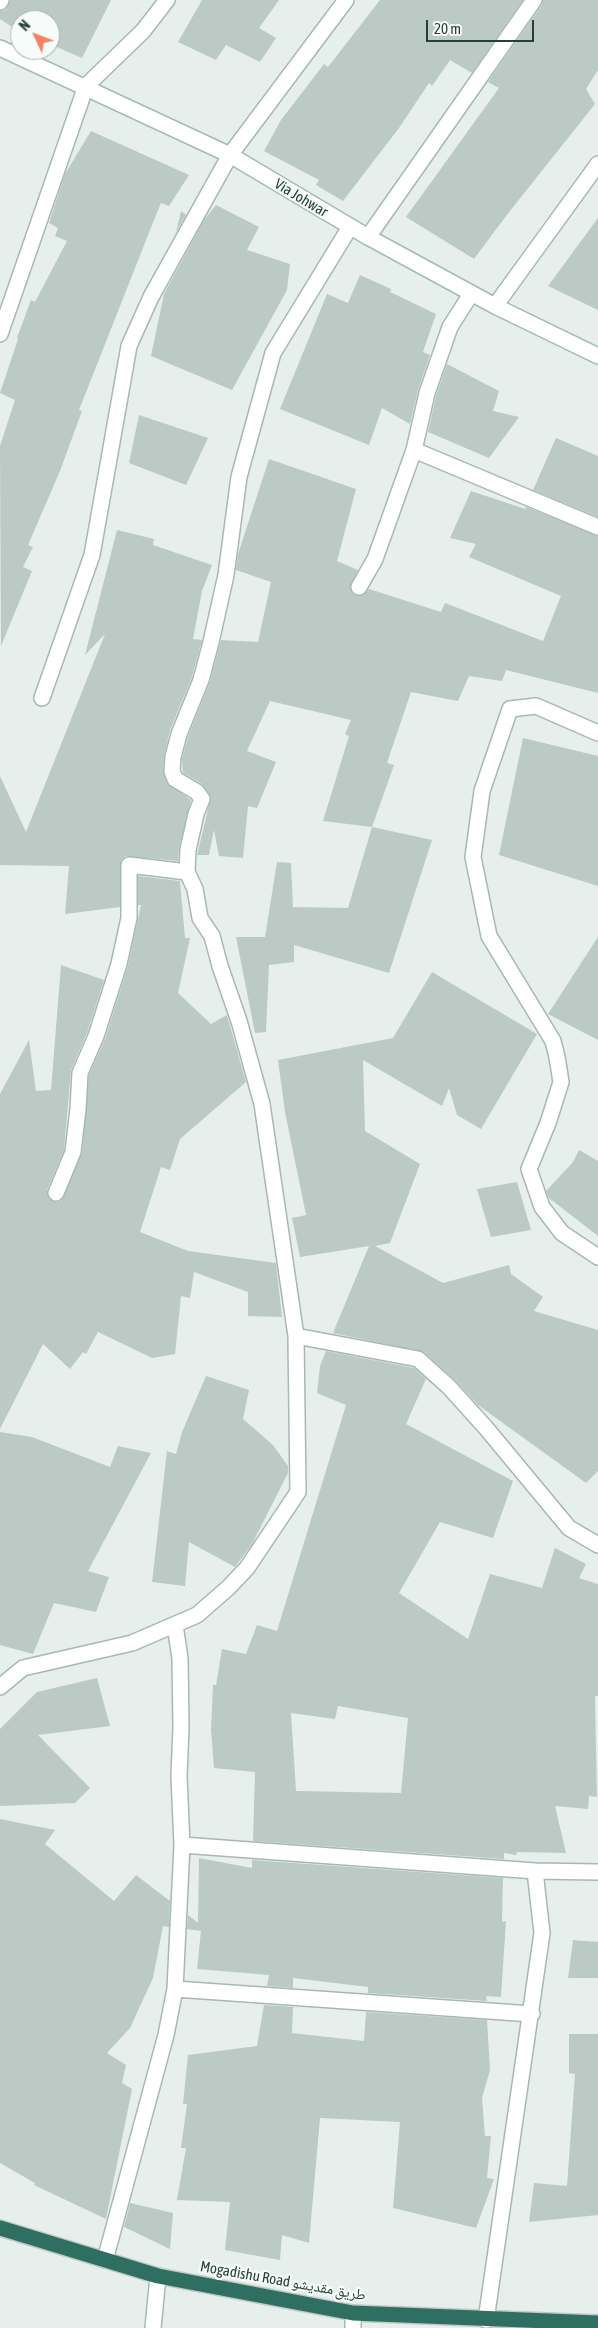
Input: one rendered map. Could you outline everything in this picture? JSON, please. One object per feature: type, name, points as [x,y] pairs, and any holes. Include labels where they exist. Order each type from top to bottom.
[{"type":"highway","name":"Mogadishu Road طريق مقديشو","points":[[0,2228],[158,2276],[353,2321],[486,2320],[598,2323]]},
{"type":"street","points":[[0,334],[86,86],[143,31],[167,0]]},
{"type":"street","points":[[42,698],[92,555],[128,346],[151,296],[230,155],[346,0]]},
{"type":"street","points":[[368,237],[534,0]]},
{"type":"street","name":"Via Johwar","points":[[0,48],[86,86],[230,155],[350,227],[471,294],[598,356]]},
{"type":"street","points":[[495,306],[598,164]]},
{"type":"street","points":[[0,1687],[23,1668],[132,1643],[197,1616],[247,1568],[298,1492],[296,1336],[262,1104],[239,1021],[212,936],[200,918],[195,889],[187,872],[188,850],[196,814],[202,799],[197,792],[175,779],[172,771],[173,757],[179,734],[201,680],[211,642],[226,574],[239,477],[272,354],[350,227]]},
{"type":"street","points":[[359,587],[375,559],[414,450],[427,393],[450,327],[471,294]]},
{"type":"street","points":[[414,450],[598,527]]},
{"type":"street","points":[[598,733],[536,706],[510,709],[482,791],[473,856],[489,936],[553,1041],[557,1057],[561,1082],[548,1123],[529,1169],[542,1207],[547,1214],[562,1233],[598,1257]]},
{"type":"street","points":[[56,1193],[73,1152],[80,1073],[96,1036],[119,964],[129,918],[130,865],[187,872]]},
{"type":"street","points":[[296,1336],[418,1359],[468,1407],[569,1528],[598,1545]]},
{"type":"street","points":[[105,2260],[166,2035],[175,1989],[182,1845],[179,1776],[181,1727],[180,1658],[175,1625]]},
{"type":"street","points":[[182,1845],[536,1871],[598,1872]]},
{"type":"street","points":[[486,2320],[532,2014],[542,1932],[536,1871]]},
{"type":"street","points":[[175,1989],[532,2014]]},
{"type":"street","points":[[153,2328],[158,2276]]},
{"type":"building","points":[[10,0],[111,0],[82,58],[60,48],[60,10],[10,10],[10,26],[0,19],[0,11],[6,10]]},
{"type":"building","points":[[202,0],[279,0],[259,28],[276,38],[260,62],[226,45],[216,60],[178,42]]},
{"type":"building","points":[[380,0],[523,0],[472,73],[450,60],[432,86],[429,83],[399,128],[343,201],[316,185],[319,180],[264,151],[281,120],[324,64],[328,67]]},
{"type":"building","points":[[543,0],[598,0],[598,70],[586,89],[595,104],[474,259],[406,217],[499,88],[488,82],[542,5]]},
{"type":"building","points":[[91,131],[189,175],[169,206],[161,203],[154,220],[79,410],[82,411],[60,471],[28,545],[33,547],[23,567],[32,571],[1,646],[0,446],[15,400],[0,393],[31,300],[35,302],[67,241],[55,236],[58,228],[49,223],[65,174]]},
{"type":"building","points":[[216,205],[259,227],[247,250],[290,264],[287,290],[232,390],[151,356],[164,294],[204,220]]},
{"type":"building","points":[[181,211],[186,215],[176,232]]},
{"type":"building","points":[[598,218],[598,310],[548,286]]},
{"type":"building","points":[[360,275],[391,289],[390,292],[436,314],[423,352],[430,355],[418,390],[410,424],[382,408],[369,445],[280,409],[327,294],[348,303]]},
{"type":"building","points":[[447,364],[499,391],[493,411],[519,417],[489,458],[428,432],[436,396]]},
{"type":"building","points":[[139,415],[208,438],[186,485],[129,463]]},
{"type":"building","points":[[556,438],[598,456],[598,517],[533,490]]},
{"type":"building","points":[[269,459],[356,489],[337,561],[358,570],[350,587],[354,595],[363,595],[369,589],[441,612],[445,603],[543,641],[561,596],[469,557],[476,544],[450,538],[471,491],[525,509],[526,507],[598,536],[598,693],[506,670],[502,681],[469,676],[458,701],[411,692],[387,763],[394,765],[372,827],[323,821],[349,736],[345,734],[351,720],[270,701],[247,751],[276,762],[257,808],[248,806],[243,858],[219,856],[214,830],[209,855],[197,855],[211,797],[202,784],[183,773],[182,759],[188,737],[210,682],[221,640],[258,642],[271,582],[236,570],[238,554]]},
{"type":"building","points":[[117,530],[154,539],[153,545],[212,565],[202,591],[193,639],[202,640],[192,677],[170,730],[164,756],[163,771],[167,783],[191,800],[179,848],[178,861],[125,856],[120,865],[120,907],[65,914],[69,866],[0,865],[0,776],[26,832],[105,634],[85,655]]},
{"type":"building","points":[[523,738],[598,756],[598,886],[499,855]]},
{"type":"building","points":[[372,827],[432,840],[389,973],[294,945],[294,962],[269,965],[266,1032],[255,1033],[236,937],[265,937],[277,862],[291,863],[293,907],[348,908]]},
{"type":"building","points":[[138,876],[180,881],[185,938],[190,938],[178,993],[211,1024],[227,1015],[246,1082],[180,1139],[170,1170],[161,1167],[140,1232],[188,1251],[276,1263],[282,1317],[248,1316],[248,1292],[194,1272],[190,1298],[181,1296],[175,1354],[152,1358],[98,1332],[86,1354],[83,1352],[70,1369],[43,1344],[0,1429],[0,1094],[29,1040],[36,1091],[51,1090],[61,965],[104,980],[87,1033],[71,1070],[64,1150],[47,1190],[49,1199],[57,1202],[61,1201],[82,1153],[89,1075],[105,1039],[128,966],[141,905],[138,905]]},
{"type":"building","points":[[598,937],[598,1040],[548,1014]]},
{"type":"building","points":[[432,972],[537,1034],[481,1129],[457,1115],[449,1088],[442,1106],[363,1060],[365,1131],[420,1164],[390,1243],[375,1246],[443,1283],[509,1265],[511,1274],[543,1297],[534,1311],[598,1330],[598,1471],[586,1483],[478,1405],[455,1380],[424,1352],[333,1333],[369,1246],[300,1257],[292,1218],[306,1215],[285,1112],[278,1060],[393,1038]]},
{"type":"building","points":[[579,1150],[598,1161],[598,1236],[549,1198],[546,1191],[573,1162]]},
{"type":"building","points":[[517,1182],[531,1230],[491,1237],[477,1189]]},
{"type":"building","points":[[326,1351],[414,1368],[426,1379],[406,1424],[513,1481],[493,1538],[440,1522],[399,1593],[468,1639],[490,1574],[542,1588],[555,1548],[586,1564],[579,1578],[598,1584],[598,1696],[595,1696],[597,1797],[589,1796],[588,1809],[555,1806],[566,1853],[517,1852],[516,1855],[504,1853],[504,1859],[253,1841],[255,1772],[214,1768],[211,1730],[213,1685],[216,1685],[222,1649],[246,1654],[257,1625],[277,1631],[346,1405],[317,1393],[320,1366]],"holes":[[[338,1706],[408,1718],[401,1793],[296,1791],[291,1713],[335,1719]]]},
{"type":"building","points":[[206,1376],[249,1390],[243,1419],[273,1445],[288,1466],[288,1473],[252,1544],[235,1567],[189,1542],[185,1586],[152,1582],[167,1451],[176,1454],[182,1432]]},
{"type":"building","points":[[0,1432],[32,1437],[110,1467],[118,1446],[151,1453],[88,1571],[109,1577],[96,1612],[54,1603],[33,1654],[0,1645]]},
{"type":"building","points":[[97,1678],[110,1726],[38,1735],[90,1788],[75,1803],[0,1806],[0,1729],[37,1692]]},
{"type":"building","points":[[0,1819],[55,1830],[45,1844],[114,1901],[136,1875],[170,1901],[169,1927],[163,1926],[153,1978],[130,2028],[107,2053],[126,2065],[122,2083],[132,2089],[106,2219],[34,2185],[35,2183],[0,2163]]},
{"type":"building","points":[[199,1858],[252,1868],[252,1860],[503,1878],[502,1922],[506,1921],[501,1997],[486,1996],[487,2001],[368,1993],[368,1987],[293,1978],[293,1988],[267,1986],[269,1975],[197,1969],[201,1931],[187,1929],[188,1915],[198,1923]]},
{"type":"building","points":[[573,1940],[598,1942],[598,1978],[568,1978]]},
{"type":"building","points":[[264,2005],[293,2007],[292,2033],[364,2041],[366,2012],[487,2020],[490,2070],[482,2098],[485,2136],[491,2136],[487,2178],[494,2179],[476,2228],[393,2208],[400,2122],[320,2118],[309,2243],[282,2235],[280,2260],[225,2250],[230,2202],[177,2200],[186,2148],[181,2148],[187,2104],[183,2104],[188,2055],[257,2046]]},
{"type":"building","points":[[569,2034],[598,2034],[598,2215],[529,2222],[534,2183],[567,2186],[575,2074],[569,2073]]},
{"type":"building","points":[[130,2203],[173,2213],[170,2249],[124,2227]]}]
